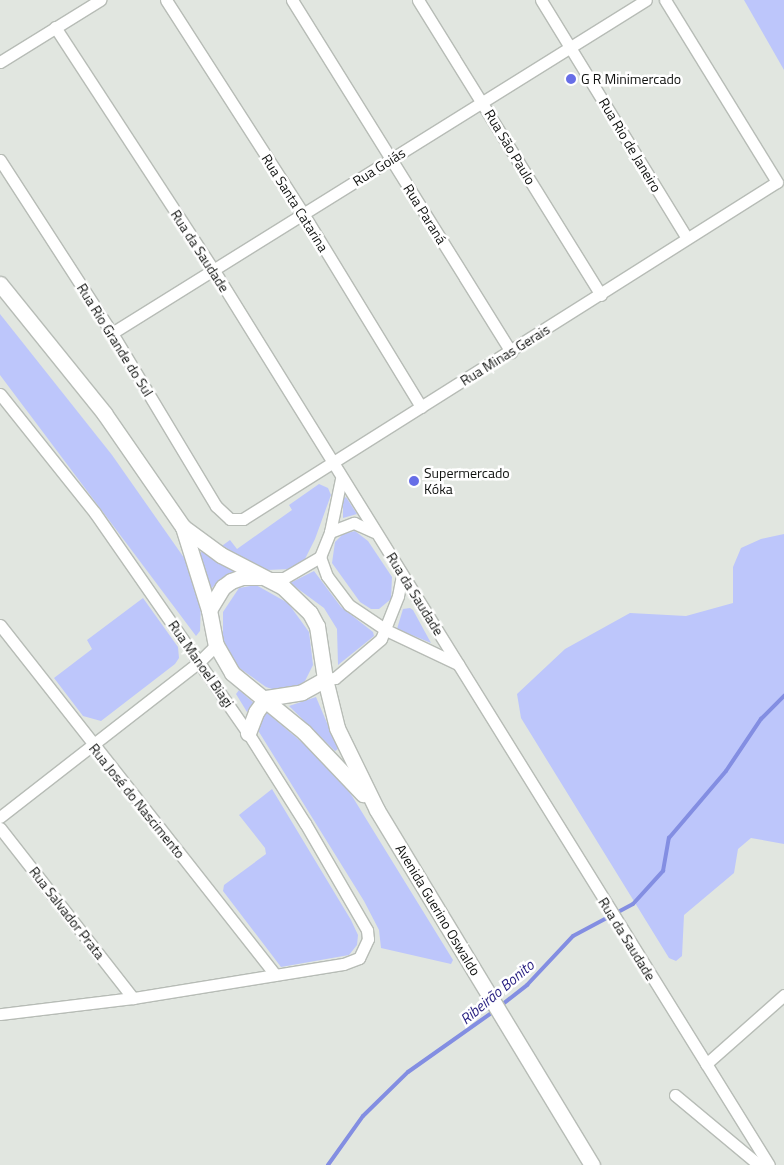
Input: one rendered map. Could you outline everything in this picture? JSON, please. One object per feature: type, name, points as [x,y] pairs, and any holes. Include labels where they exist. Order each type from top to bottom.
[{"type":"main road","points":[[0,284],[104,413],[183,527]]},
{"type":"main road","name":"Avenida Guerino Oswaldo","points":[[183,527],[221,555],[267,578],[299,601],[310,613],[317,626],[325,680],[337,728],[377,810],[592,1165]]},
{"type":"main road","name":"Avenida Guerino Oswaldo","points":[[183,527],[209,610],[216,645],[232,673],[266,698],[331,758],[377,810]]},
{"type":"main road","points":[[209,610],[223,587],[231,581],[242,577],[267,578]]},
{"type":"main road","points":[[248,733],[256,712],[266,698],[302,692],[325,680]]},
{"type":"street","points":[[0,62],[100,0]]},
{"type":"street","name":"Rua Santa Catarina","points":[[166,0],[304,215],[421,407]]},
{"type":"street","name":"Rua Paraná","points":[[292,0],[511,352]]},
{"type":"street","name":"Rua São Paulo","points":[[418,0],[601,295]]},
{"type":"street","name":"Rua Rio de Janeiro","points":[[541,0],[687,238]]},
{"type":"street","name":"Rua Goiás","points":[[112,333],[212,269],[304,215],[572,49],[646,0]]},
{"type":"street","name":"Rua Minas Gerais","points":[[230,519],[243,519],[511,352],[776,182],[665,0]]},
{"type":"street","name":"Rua da Saudade","points":[[55,27],[212,269],[768,1165]]},
{"type":"street","name":"Rua Rio Grande do Sul","points":[[0,160],[112,333],[216,506],[230,519]]},
{"type":"street","name":"Rua Manoel Biagi","points":[[0,394],[95,513],[200,662],[248,733],[367,930],[364,951],[358,958],[343,964],[275,974]]},
{"type":"street","points":[[267,578],[284,578],[320,557],[330,532],[341,479]]},
{"type":"street","points":[[330,532],[354,523],[374,532]]},
{"type":"street","points":[[320,557],[327,576],[349,605],[386,630],[458,664]]},
{"type":"street","points":[[325,680],[335,678],[381,639],[386,630],[402,574]]},
{"type":"street","name":"Rua José do Nascimento","points":[[0,625],[275,974]]},
{"type":"street","points":[[0,817],[200,662],[216,645]]},
{"type":"street","name":"Rua Salvador Prata","points":[[0,828],[133,998]]},
{"type":"street","points":[[0,1014],[133,998],[275,974]]},
{"type":"street","points":[[706,1064],[784,995]]},
{"type":"street","points":[[675,1095],[759,1165]]},
{"type":"shaded area","points":[[744,0],[784,0],[784,70]]},
{"type":"shaded area","points":[[0,314],[112,455],[187,562],[201,600],[200,631],[196,636],[0,375]]},
{"type":"shaded area","points":[[319,484],[328,488],[331,495],[315,539],[305,559],[290,569],[267,570],[219,548],[230,540],[237,549],[292,510],[289,505]]},
{"type":"shaded area","points":[[346,497],[357,514],[343,518],[343,499]]},
{"type":"shaded area","points":[[355,531],[368,541],[392,577],[391,599],[379,609],[371,609],[360,602],[332,563],[335,542],[343,534]]},
{"type":"shaded area","points":[[784,534],[784,844],[751,838],[738,849],[734,873],[684,915],[682,956],[676,961],[669,958],[521,718],[517,694],[565,649],[630,613],[686,616],[733,603],[733,567],[741,548],[761,539]]},
{"type":"shaded area","points":[[203,551],[235,571],[220,579],[211,589],[199,554]]},
{"type":"shaded area","points":[[314,571],[341,607],[373,632],[374,636],[338,665],[337,629],[324,608],[290,583]]},
{"type":"shaded area","points":[[256,585],[288,603],[309,632],[313,665],[305,681],[298,686],[275,690],[266,687],[238,667],[227,649],[223,638],[223,612],[239,588]]},
{"type":"shaded area","points":[[143,598],[178,647],[179,658],[175,664],[101,721],[83,716],[54,678],[92,649],[87,640]]},
{"type":"shaded area","points":[[410,608],[413,610],[431,643],[397,629],[403,609]]},
{"type":"shaded area","points":[[239,690],[255,704],[247,712],[236,694]]},
{"type":"shaded area","points":[[316,697],[338,749],[335,751],[289,706]]},
{"type":"shaded area","points":[[266,712],[330,766],[352,796],[453,960],[451,964],[381,948],[379,930],[364,901],[259,732],[259,721]]},
{"type":"shaded area","points":[[272,789],[351,920],[358,935],[357,945],[349,955],[281,967],[223,891],[224,885],[266,854],[265,848],[239,815]]},
{"type":"waterway","name":"Ribeirão Bonito","points":[[499,1007],[527,985],[573,936],[633,904],[663,871],[669,838],[726,771],[761,719],[784,696]]},
{"type":"waterway","name":"Ribeirão Bonito","points":[[328,1165],[363,1116],[408,1072],[494,1011]]},
{"type":"place","name":"G R Minimercado","points":[[571,79]]},
{"type":"place","name":"Supermercado Kóka","points":[[414,481]]}]
